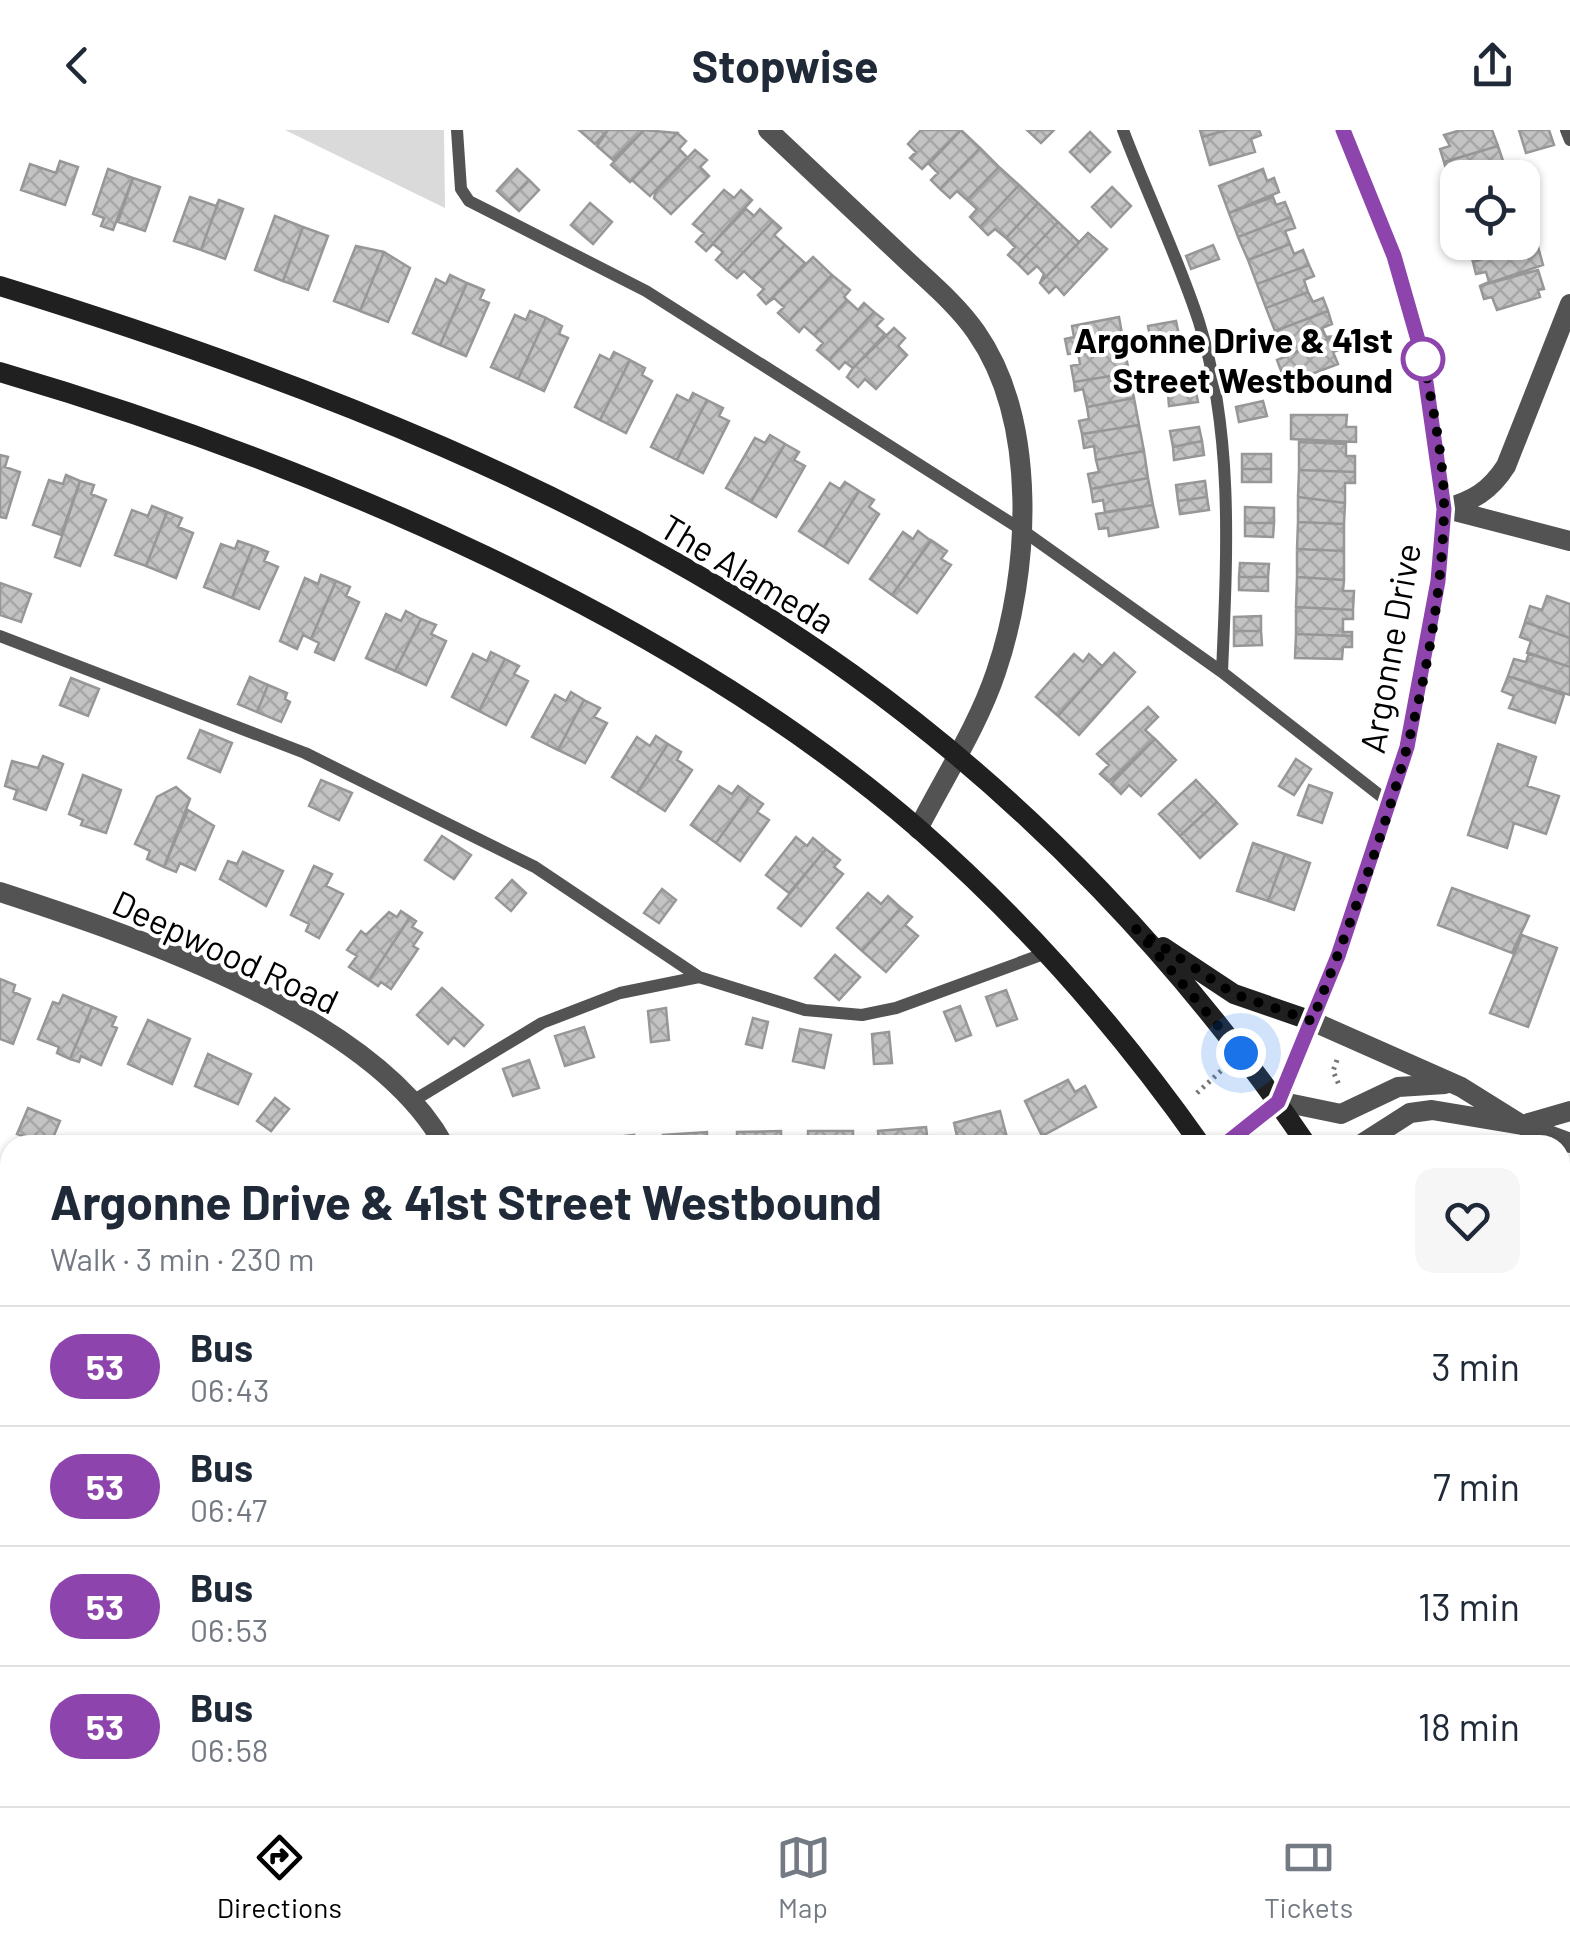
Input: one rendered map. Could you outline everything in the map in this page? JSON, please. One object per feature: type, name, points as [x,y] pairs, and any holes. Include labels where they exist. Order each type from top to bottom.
[{"type":"main road","name":"Argonne Drive","points":[[1237,1135],[1278,1102],[1312,1021],[1390,804],[1428,652],[1444,509],[1432,403],[1410,305],[1378,208],[1343,130]]},
{"type":"main road","name":"The Alameda","points":[[0,286],[197,350],[304,391],[558,503],[717,587],[790,632],[956,755],[1056,845],[1136,929],[1278,1102],[1300,1135]]},
{"type":"main road","points":[[0,372],[92,399],[243,455],[539,584],[768,715],[918,828],[1046,953],[1193,1135]]},
{"type":"main road","points":[[1136,929],[1234,994],[1312,1021]]},
{"type":"street","points":[[768,130],[976,332],[1000,378],[1013,423],[1022,530],[1016,600],[1008,635],[995,676],[918,828]]},
{"type":"street","points":[[1444,509],[1472,502],[1494,485],[1506,466],[1570,304]]},
{"type":"street","points":[[1444,509],[1570,541]]},
{"type":"street","name":"Deepwood Road","points":[[0,892],[107,929],[270,999],[350,1046],[412,1102],[437,1135]]},
{"type":"street","points":[[1312,1021],[1461,1087],[1522,1126],[1570,1111]]},
{"type":"street","points":[[1278,1102],[1342,1114],[1412,1084],[1461,1087]]},
{"type":"street","points":[[1376,1135],[1410,1113],[1432,1110],[1522,1126],[1547,1135]]},
{"type":"lane","points":[[458,130],[461,188],[469,201],[646,291],[1022,530],[1222,672],[1390,804]]},
{"type":"lane","points":[[1123,130],[1199,322],[1215,390],[1223,447],[1226,576],[1222,672]]},
{"type":"lane","points":[[1566,130],[1570,140]]},
{"type":"lane","points":[[0,636],[306,753],[451,821],[535,866],[699,977],[805,1010],[862,1015],[896,1008],[1046,953]]},
{"type":"lane","points":[[412,1102],[542,1023],[620,993],[699,977]]},
{"type":"path","points":[[1342,1047],[1333,1071],[1347,1104]]},
{"type":"path","points":[[1197,1092],[1225,1067]]},
{"type":"shaded area","points":[[285,130],[444,130],[445,208]]},
{"type":"building","points":[[579,130],[608,130],[595,144]]},
{"type":"building","points":[[608,130],[644,130],[613,160],[597,146]]},
{"type":"building","points":[[644,130],[677,133],[630,182],[611,165]]},
{"type":"building","points":[[921,130],[961,130],[922,169],[910,158],[916,152],[908,144]]},
{"type":"building","points":[[961,130],[980,148],[940,189],[931,180],[938,173],[929,164]]},
{"type":"building","points":[[1027,130],[1054,130],[1041,143]]},
{"type":"building","points":[[1200,130],[1227,130],[1202,137]]},
{"type":"building","points":[[1227,130],[1259,130],[1261,135],[1251,139],[1255,152],[1210,165],[1202,137]]},
{"type":"building","points":[[1461,130],[1492,130],[1498,146],[1443,160],[1440,149],[1450,146],[1444,135]]},
{"type":"building","points":[[1519,130],[1549,130],[1554,145],[1526,153]]},
{"type":"building","points":[[1090,132],[1110,152],[1090,172],[1070,152]]},
{"type":"building","points":[[677,133],[686,141],[679,149],[687,157],[650,196],[632,180]]},
{"type":"building","points":[[1498,146],[1503,160],[1451,160]]},
{"type":"building","points":[[980,148],[999,167],[967,200],[957,191],[950,198],[940,189]]},
{"type":"building","points":[[695,150],[707,160],[700,167],[709,176],[671,214],[654,198],[656,191]]},
{"type":"building","points":[[60,161],[78,167],[65,205],[21,190],[30,164],[56,173]]},
{"type":"building","points":[[999,167],[1019,185],[980,227],[970,217],[977,209],[967,200]]},
{"type":"building","points":[[108,169],[133,178],[113,230],[101,226],[104,218],[93,214]]},
{"type":"building","points":[[517,169],[529,180],[508,201],[497,191]]},
{"type":"building","points":[[1263,169],[1267,181],[1274,178],[1279,192],[1229,213],[1219,186]]},
{"type":"building","points":[[133,178],[160,187],[145,231],[118,222]]},
{"type":"building","points":[[529,180],[539,190],[519,211],[508,201]]},
{"type":"building","points":[[1019,185],[1038,203],[1006,238],[995,229],[988,235],[980,227]]},
{"type":"building","points":[[1112,187],[1131,206],[1111,227],[1092,207]]},
{"type":"building","points":[[724,190],[734,198],[741,190],[752,200],[706,251],[696,242],[704,233],[693,224]]},
{"type":"building","points":[[190,197],[216,206],[219,200],[201,250],[174,241]]},
{"type":"building","points":[[1273,197],[1276,205],[1285,202],[1291,217],[1238,237],[1229,213]]},
{"type":"building","points":[[219,200],[243,209],[225,259],[201,250]]},
{"type":"building","points":[[590,203],[612,222],[593,244],[571,225]]},
{"type":"building","points":[[1038,203],[1058,222],[1018,264],[1008,255],[1015,247],[1006,238]]},
{"type":"building","points":[[746,209],[754,216],[760,209],[773,221],[727,270],[716,260],[723,252],[713,244],[706,251]]},
{"type":"building","points":[[275,216],[303,227],[283,281],[255,270]]},
{"type":"building","points":[[1291,217],[1295,228],[1285,231],[1290,244],[1248,260],[1238,237]]},
{"type":"building","points":[[773,221],[781,228],[774,235],[785,245],[752,279],[744,271],[737,278],[727,270]]},
{"type":"building","points":[[1058,222],[1079,242],[1040,283],[1044,274],[1037,266],[1028,274],[1018,264]]},
{"type":"building","points":[[303,227],[328,236],[308,290],[283,281]]},
{"type":"building","points":[[1088,233],[1107,249],[1064,295],[1056,286],[1049,293],[1040,283]]},
{"type":"building","points":[[1290,244],[1294,254],[1303,250],[1309,265],[1257,284],[1248,260]]},
{"type":"building","points":[[785,245],[805,263],[766,304],[758,295],[764,289],[752,279]]},
{"type":"building","points":[[1213,245],[1219,259],[1191,269],[1186,256]]},
{"type":"building","points":[[356,246],[384,252],[360,311],[334,301]]},
{"type":"building","points":[[384,252],[410,268],[388,322],[360,311]]},
{"type":"building","points":[[1540,254],[1543,265],[1480,286],[1489,282],[1486,272],[1476,274],[1473,262],[1540,260]]},
{"type":"building","points":[[813,257],[832,275],[788,322],[778,313],[784,307],[774,298],[766,304]]},
{"type":"building","points":[[1309,265],[1314,276],[1304,280],[1308,292],[1266,308],[1257,284]]},
{"type":"building","points":[[1538,270],[1544,289],[1538,290],[1540,297],[1497,310],[1492,297],[1484,299],[1480,286]]},
{"type":"building","points":[[450,275],[467,283],[440,345],[413,333],[436,279],[446,284]]},
{"type":"building","points":[[832,275],[850,290],[844,297],[847,300],[814,335],[804,326],[799,332],[788,322]]},
{"type":"building","points":[[467,283],[484,290],[480,299],[489,303],[466,356],[440,345]]},
{"type":"building","points":[[1308,292],[1313,302],[1323,298],[1328,311],[1275,331],[1266,308]]},
{"type":"building","points":[[847,300],[858,310],[864,303],[874,312],[829,360],[817,350],[823,343],[814,335]]},
{"type":"building","points":[[530,311],[546,318],[518,379],[491,367],[515,315],[526,320]]},
{"type":"building","points":[[1328,311],[1332,324],[1322,328],[1326,337],[1336,336],[1285,356],[1275,331]]},
{"type":"building","points":[[874,312],[883,319],[876,326],[885,334],[853,368],[845,362],[839,369],[829,360]]},
{"type":"building","points":[[1119,317],[1124,345],[1068,354],[1065,339],[1074,337],[1072,326]]},
{"type":"building","points":[[546,318],[562,326],[559,334],[568,338],[544,391],[518,379]]},
{"type":"building","points":[[1176,321],[1179,335],[1151,342],[1148,326]]},
{"type":"building","points":[[894,328],[905,338],[898,346],[907,355],[876,389],[865,379],[858,387],[847,377]]},
{"type":"building","points":[[1179,335],[1181,348],[1152,353],[1151,342]]},
{"type":"building","points":[[1336,336],[1341,349],[1333,352],[1338,364],[1286,384],[1277,360]]},
{"type":"building","points":[[1124,345],[1129,373],[1074,382],[1071,366],[1080,364],[1078,352]]},
{"type":"building","points":[[614,352],[630,360],[600,420],[575,407],[600,355],[610,360]]},
{"type":"building","points":[[630,360],[645,368],[642,375],[652,381],[626,433],[600,420]]},
{"type":"building","points":[[1129,373],[1134,398],[1087,407],[1083,389],[1075,391],[1074,382]]},
{"type":"building","points":[[1194,375],[1195,388],[1168,393],[1165,379]]},
{"type":"building","points":[[1195,388],[1198,402],[1169,406],[1168,393]]},
{"type":"building","points":[[693,393],[707,400],[677,460],[651,447],[677,395],[689,401]]},
{"type":"building","points":[[1134,398],[1139,425],[1082,434],[1079,421],[1089,419],[1087,407]]},
{"type":"building","points":[[707,400],[723,408],[719,416],[729,421],[703,473],[677,460]]},
{"type":"building","points":[[1263,401],[1267,416],[1239,422],[1236,407]]},
{"type":"building","points":[[1291,415],[1347,415],[1346,427],[1356,427],[1356,442],[1291,439]]},
{"type":"building","points":[[1139,425],[1144,451],[1096,460],[1094,446],[1084,448],[1082,434]]},
{"type":"building","points":[[1199,427],[1202,441],[1173,447],[1170,431]]},
{"type":"building","points":[[770,435],[785,444],[751,502],[726,488],[755,438],[765,443]]},
{"type":"building","points":[[1202,441],[1204,455],[1174,460],[1173,447]]},
{"type":"building","points":[[1299,442],[1346,444],[1346,456],[1355,456],[1355,472],[1299,470]]},
{"type":"building","points":[[785,444],[799,452],[794,460],[805,466],[776,517],[751,502]]},
{"type":"building","points":[[1144,451],[1148,478],[1091,489],[1088,474],[1099,472],[1096,460]]},
{"type":"building","points":[[1242,454],[1271,454],[1271,469],[1242,469]]},
{"type":"building","points":[[0,455],[8,457],[5,467],[20,472],[6,518],[0,517]]},
{"type":"building","points":[[1242,469],[1271,469],[1271,482],[1242,482]]},
{"type":"building","points":[[1299,470],[1355,472],[1355,483],[1345,483],[1345,503],[1298,497]]},
{"type":"building","points":[[66,475],[80,481],[61,535],[33,525],[49,480],[63,484]]},
{"type":"building","points":[[1148,478],[1153,505],[1105,512],[1103,500],[1093,502],[1091,489]]},
{"type":"building","points":[[80,481],[94,485],[91,494],[106,500],[80,566],[55,557]]},
{"type":"building","points":[[1205,481],[1207,497],[1178,501],[1176,485]]},
{"type":"building","points":[[845,482],[859,491],[824,547],[799,531],[830,483],[840,489]]},
{"type":"building","points":[[859,491],[874,500],[869,507],[879,514],[848,563],[824,547]]},
{"type":"building","points":[[1207,497],[1209,510],[1180,514],[1178,501]]},
{"type":"building","points":[[1298,497],[1345,503],[1344,524],[1298,522]]},
{"type":"building","points":[[1153,505],[1158,527],[1109,536],[1108,528],[1099,529],[1096,514]]},
{"type":"building","points":[[152,506],[167,512],[146,566],[115,555],[132,510],[148,516]]},
{"type":"building","points":[[1245,507],[1274,508],[1274,523],[1245,523]]},
{"type":"building","points":[[167,512],[182,518],[178,527],[193,533],[176,578],[146,566]]},
{"type":"building","points":[[1298,522],[1344,524],[1344,551],[1297,549]]},
{"type":"building","points":[[1245,523],[1274,523],[1273,537],[1245,536]]},
{"type":"building","points":[[918,531],[931,541],[892,595],[870,579],[903,532],[913,539]]},
{"type":"building","points":[[931,540],[947,551],[941,559],[951,565],[917,613],[892,595]]},
{"type":"building","points":[[238,541],[253,546],[232,598],[204,587],[221,544],[235,549]]},
{"type":"building","points":[[253,546],[268,552],[264,561],[278,567],[259,609],[232,598]]},
{"type":"building","points":[[1297,549],[1344,551],[1344,580],[1297,577]]},
{"type":"building","points":[[1240,563],[1269,564],[1268,577],[1239,577]]},
{"type":"building","points":[[321,575],[336,581],[311,639],[303,635],[297,649],[280,641],[305,578],[318,584]]},
{"type":"building","points":[[1239,577],[1268,577],[1268,591],[1239,590]]},
{"type":"building","points":[[1297,577],[1344,580],[1343,591],[1354,591],[1353,610],[1296,607]]},
{"type":"building","points":[[336,581],[350,587],[346,596],[359,602],[334,660],[315,652],[319,643],[311,639]]},
{"type":"building","points":[[0,583],[31,594],[21,622],[0,615]]},
{"type":"building","points":[[1547,596],[1570,604],[1570,638],[1525,622],[1530,606],[1542,610]]},
{"type":"building","points":[[1296,607],[1353,610],[1353,619],[1343,619],[1343,632],[1352,632],[1352,636],[1296,634]]},
{"type":"building","points":[[406,611],[421,619],[395,671],[366,658],[386,614],[401,621]]},
{"type":"building","points":[[1261,616],[1261,631],[1234,631],[1234,617]]},
{"type":"building","points":[[421,619],[436,625],[431,634],[446,641],[426,685],[395,671]]},
{"type":"building","points":[[1525,622],[1570,638],[1570,667],[1527,653],[1531,641],[1520,637]]},
{"type":"building","points":[[1234,631],[1261,631],[1262,645],[1234,646]]},
{"type":"building","points":[[1296,634],[1352,636],[1352,647],[1343,647],[1342,659],[1295,658]]},
{"type":"building","points":[[491,652],[505,659],[479,711],[452,697],[473,654],[487,661]]},
{"type":"building","points":[[1114,653],[1135,672],[1079,735],[1058,716]]},
{"type":"building","points":[[1529,653],[1570,667],[1570,695],[1508,676],[1514,659],[1526,662]]},
{"type":"building","points":[[1074,654],[1083,662],[1089,654],[1102,666],[1058,716],[1036,697]]},
{"type":"building","points":[[505,659],[519,666],[514,674],[528,681],[506,725],[479,711]]},
{"type":"building","points":[[1508,676],[1564,695],[1555,723],[1509,708],[1514,696],[1502,691]]},
{"type":"building","points":[[250,677],[268,685],[257,712],[238,704]]},
{"type":"building","points":[[71,678],[99,689],[88,716],[60,705]]},
{"type":"building","points":[[268,685],[287,693],[285,699],[290,702],[281,722],[257,712]]},
{"type":"building","points":[[571,692],[584,700],[558,750],[532,737],[555,695],[566,701]]},
{"type":"building","points":[[584,700],[600,708],[594,717],[607,723],[585,763],[558,750]]},
{"type":"building","points":[[1148,707],[1158,717],[1145,730],[1155,739],[1109,782],[1100,774],[1109,765],[1097,754]]},
{"type":"building","points":[[200,730],[232,743],[220,772],[188,758]]},
{"type":"building","points":[[656,736],[668,744],[637,793],[612,777],[637,737],[650,746]]},
{"type":"building","points":[[1155,739],[1176,760],[1141,796],[1129,785],[1121,794],[1111,784]]},
{"type":"building","points":[[668,744],[681,752],[677,760],[692,770],[665,811],[637,793]]},
{"type":"building","points":[[1498,744],[1536,757],[1527,786],[1559,796],[1546,834],[1514,823],[1507,848],[1468,835]]},
{"type":"building","points":[[43,756],[63,764],[46,810],[14,799],[17,790],[5,786],[12,761],[38,768]]},
{"type":"building","points":[[1296,759],[1311,769],[1294,795],[1279,786]]},
{"type":"building","points":[[83,775],[121,790],[106,833],[81,825],[83,820],[69,814]]},
{"type":"building","points":[[321,780],[352,793],[339,820],[309,806]]},
{"type":"building","points":[[1196,780],[1217,802],[1180,836],[1159,814]]},
{"type":"building","points":[[1309,785],[1332,793],[1322,823],[1298,815]]},
{"type":"building","points":[[719,786],[732,794],[738,786],[750,795],[716,843],[691,825]]},
{"type":"building","points":[[176,787],[190,799],[164,867],[147,859],[150,851],[135,844],[157,797]]},
{"type":"building","points":[[750,795],[763,804],[757,812],[769,820],[740,861],[716,843]]},
{"type":"building","points":[[1217,802],[1237,824],[1200,858],[1180,836]]},
{"type":"building","points":[[188,810],[214,826],[195,870],[180,863],[176,872],[164,867]]},
{"type":"building","points":[[442,836],[471,855],[454,879],[425,860]]},
{"type":"building","points":[[796,837],[807,846],[813,838],[826,849],[789,893],[766,875]]},
{"type":"building","points":[[1253,843],[1285,854],[1268,901],[1237,891]]},
{"type":"building","points":[[826,849],[840,860],[834,867],[843,874],[801,926],[778,908]]},
{"type":"building","points":[[243,852],[283,871],[266,906],[220,879],[228,861],[237,864]]},
{"type":"building","points":[[1285,854],[1310,863],[1294,910],[1268,901]]},
{"type":"building","points":[[314,866],[332,874],[326,886],[343,894],[319,938],[306,931],[309,924],[291,915]]},
{"type":"building","points":[[512,880],[526,893],[511,911],[496,898]]},
{"type":"building","points":[[1452,888],[1529,916],[1512,953],[1438,925]]},
{"type":"building","points":[[662,889],[676,900],[659,923],[644,913]]},
{"type":"building","points":[[868,893],[881,904],[888,896],[901,908],[862,951],[837,928]]},
{"type":"building","points":[[901,908],[912,917],[905,925],[918,936],[886,972],[862,951]]},
{"type":"building","points":[[401,911],[410,917],[369,980],[349,967],[357,956],[347,950],[361,931],[366,935],[389,912],[397,917]]},
{"type":"building","points":[[410,917],[416,921],[412,927],[422,933],[413,946],[418,949],[391,989],[381,982],[378,986],[369,980]]},
{"type":"building","points":[[1522,935],[1557,948],[1528,1027],[1490,1013]]},
{"type":"building","points":[[835,955],[860,977],[839,1000],[815,978]]},
{"type":"building","points":[[0,979],[15,985],[13,992],[30,999],[13,1044],[0,1039]]},
{"type":"building","points":[[442,988],[483,1025],[464,1046],[454,1037],[448,1044],[417,1015]]},
{"type":"building","points":[[1006,990],[1017,1019],[997,1026],[986,997]]},
{"type":"building","points":[[63,995],[92,1007],[70,1059],[57,1053],[59,1047],[38,1039],[53,1002],[59,1004]]},
{"type":"building","points":[[960,1006],[971,1035],[956,1041],[944,1012]]},
{"type":"building","points":[[92,1007],[116,1017],[112,1026],[117,1028],[101,1065],[81,1056],[79,1062],[70,1059]]},
{"type":"building","points":[[666,1008],[669,1040],[651,1042],[648,1011]]},
{"type":"building","points":[[753,1018],[768,1022],[762,1048],[746,1044]]},
{"type":"building","points":[[148,1020],[190,1039],[172,1084],[128,1064]]},
{"type":"building","points":[[584,1027],[594,1057],[565,1066],[555,1036]]},
{"type":"building","points":[[800,1029],[831,1035],[824,1068],[793,1061]]},
{"type":"building","points":[[889,1032],[892,1063],[874,1064],[872,1034]]},
{"type":"building","points":[[208,1054],[251,1074],[238,1104],[195,1086]]},
{"type":"building","points":[[529,1060],[539,1088],[513,1096],[503,1069]]},
{"type":"building","points":[[1068,1080],[1075,1092],[1085,1086],[1096,1107],[1042,1135],[1025,1101]]},
{"type":"building","points":[[275,1098],[289,1109],[271,1131],[257,1121]]},
{"type":"building","points":[[28,1108],[60,1121],[54,1135],[17,1134]]},
{"type":"building","points":[[1000,1111],[1006,1135],[957,1135],[954,1123]]},
{"type":"building","points":[[926,1127],[927,1135],[878,1135],[878,1131]]},
{"type":"building","points":[[781,1131],[781,1135],[737,1135]]},
{"type":"building","points":[[808,1131],[853,1131],[853,1135],[808,1135]]},
{"type":"building","points":[[707,1132],[707,1135],[663,1135]]},
{"type":"bus line","name":"53","points":[[1237,1135],[1278,1102],[1338,956],[1407,747],[1428,652],[1438,581],[1444,509],[1432,403],[1422,354],[1378,208],[1343,130]]},
{"type":"place","name":"Argonne Drive & 41st Street Westbound","points":[[1423,359]]},
{"type":"route","points":[[1241,1053],[1136,929],[1234,994],[1312,1021],[1390,804],[1428,652],[1444,509],[1432,403],[1422,354],[1423,359]]}]
